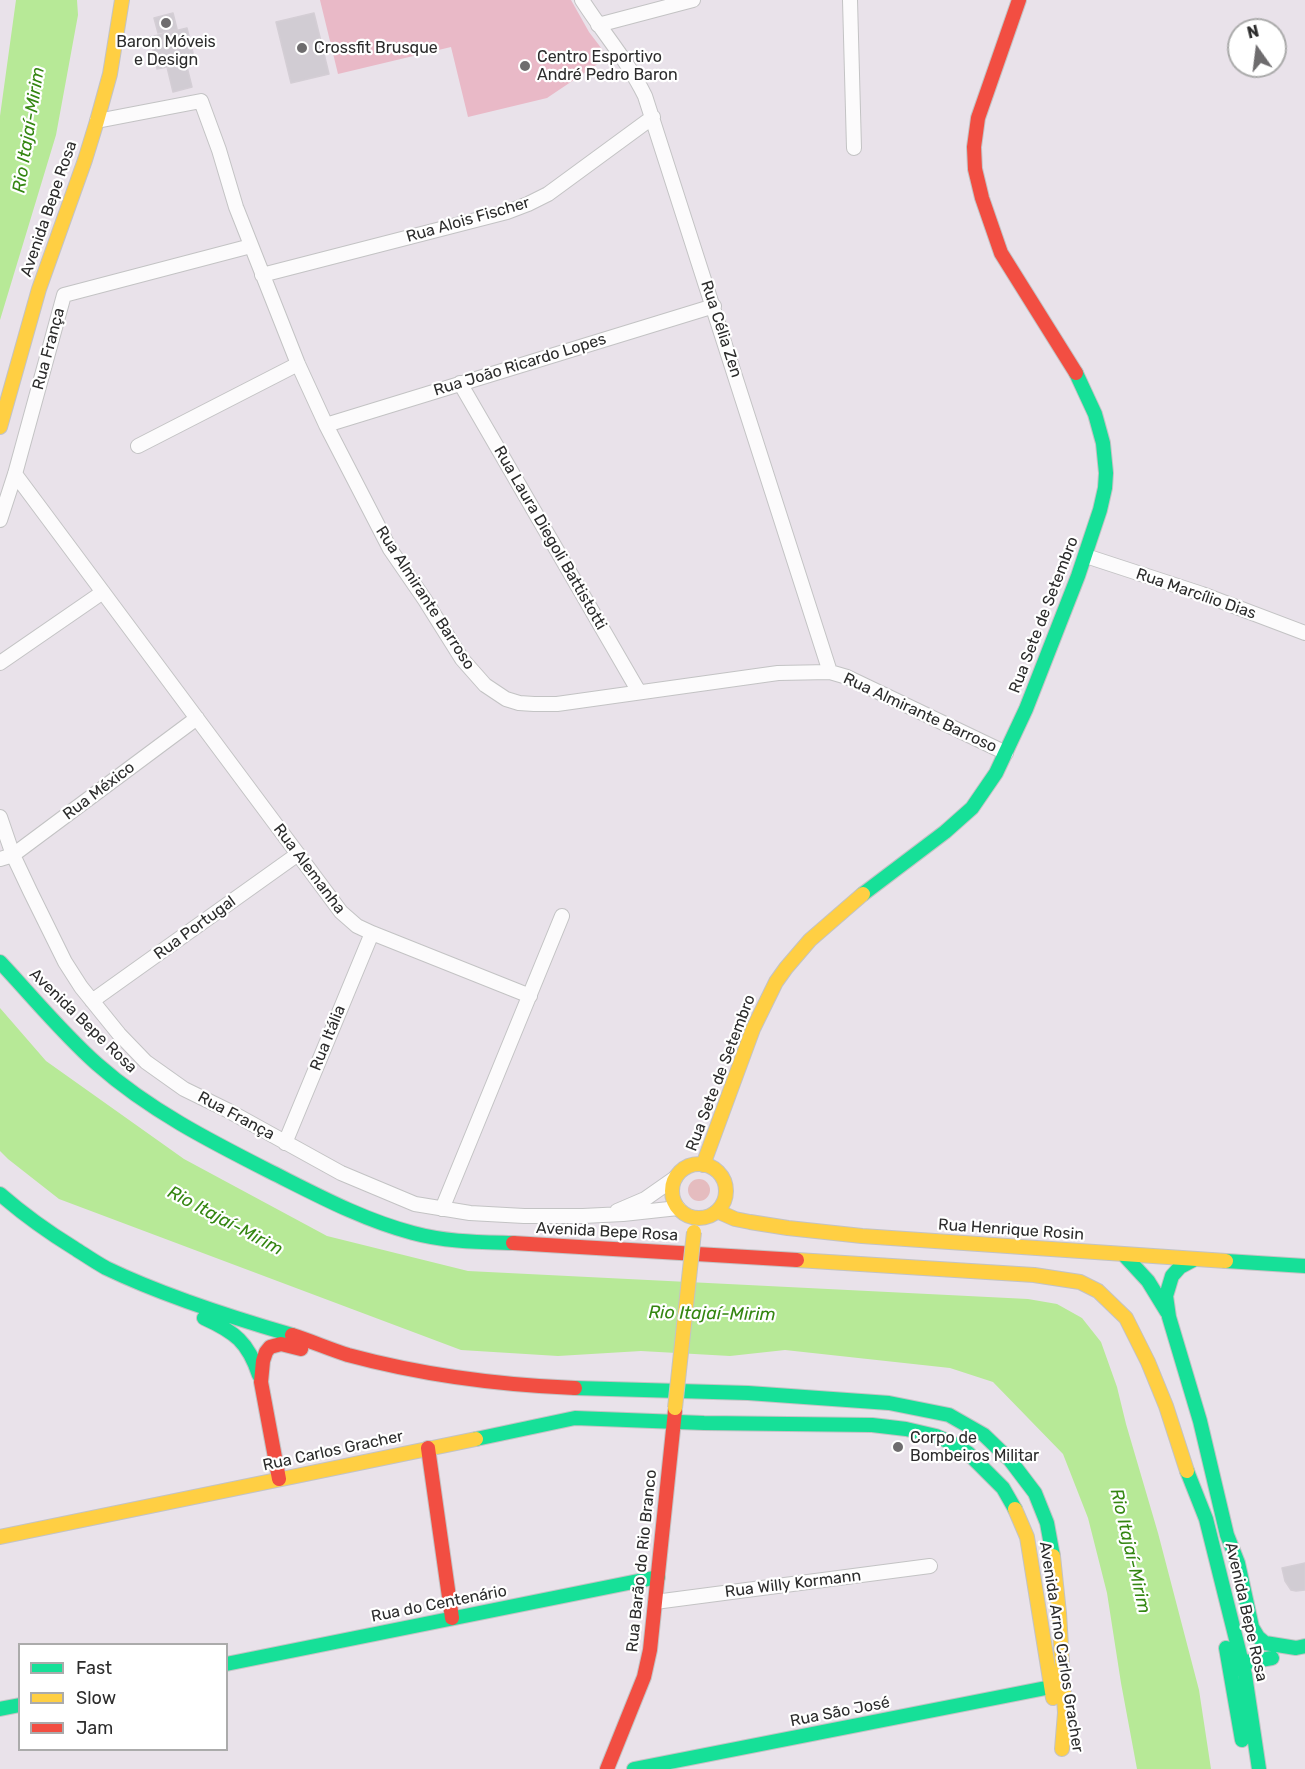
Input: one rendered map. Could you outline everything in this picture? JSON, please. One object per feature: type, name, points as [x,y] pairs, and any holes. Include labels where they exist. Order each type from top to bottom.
[{"type":"main road","name":"Avenida Bepe Rosa","points":[[0,427],[39,290],[97,121],[110,74],[122,0]]},
{"type":"main road","name":"Rua Sete de Setembro","points":[[703,1164],[758,1016],[785,970],[818,931],[848,905],[951,828],[970,810],[987,788],[1023,717],[1086,556],[1102,500],[1106,475],[1104,447],[1098,420],[1088,394],[1003,257],[991,227],[975,171],[973,148],[977,121],[1019,0]]},
{"type":"main road","name":"Avenida Bepe Rosa","points":[[0,962],[55,1022],[97,1063],[131,1092],[160,1112],[212,1142],[342,1208],[405,1231],[447,1239],[482,1242],[1034,1275],[1080,1282],[1098,1291],[1115,1306],[1130,1325],[1148,1362],[1206,1520],[1237,1636],[1250,1702],[1259,1769]]},
{"type":"main road","points":[[703,1164],[718,1172],[723,1179],[725,1196],[717,1211],[695,1218],[678,1208],[672,1193],[675,1178],[687,1167],[703,1164]]},
{"type":"main road","points":[[0,1194],[18,1210],[104,1267],[161,1291],[255,1325],[346,1353]]},
{"type":"main road","name":"Rua Henrique Rosin","points":[[717,1211],[735,1219],[788,1228],[1124,1255],[1305,1266]]},
{"type":"main road","name":"Rua Barão do Rio Branco","points":[[607,1769],[644,1677],[650,1650],[695,1218]]},
{"type":"main road","points":[[1124,1255],[1148,1280],[1169,1317]]},
{"type":"main road","points":[[1195,1259],[1172,1276],[1166,1296],[1169,1317],[1200,1421],[1227,1535],[1238,1563],[1252,1627],[1265,1643],[1300,1647]]},
{"type":"main road","points":[[161,1291],[181,1307],[219,1324],[243,1340],[253,1355],[261,1382],[279,1479]]},
{"type":"main road","points":[[261,1382],[262,1361],[270,1347],[281,1344],[318,1352],[346,1353]]},
{"type":"main road","name":"Avenida Arno Carlos Gracher","points":[[346,1353],[402,1368],[482,1381],[552,1387],[748,1394],[889,1403],[949,1415],[984,1435],[1010,1460],[1035,1493],[1047,1523],[1059,1612],[1065,1713],[1062,1754],[1026,1537],[1015,1509],[1003,1488],[968,1453],[936,1436],[906,1429],[872,1425],[675,1415]]},
{"type":"main road","name":"Rua Carlos Gracher","points":[[0,1537],[576,1418],[675,1415]]},
{"type":"main road","points":[[429,1448],[452,1618]]},
{"type":"main road","name":"Avenida Bepe Rosa","points":[[1185,1467],[1235,1692],[1246,1769]]},
{"type":"main road","points":[[1227,1535],[1229,1564],[1238,1609],[1237,1636]]},
{"type":"main road","name":"Rua do Centenário","points":[[228,1664],[658,1577]]},
{"type":"main road","points":[[1217,1605],[1226,1622],[1235,1659],[1242,1662],[1272,1658],[1300,1647]]},
{"type":"main road","points":[[1250,1702],[1253,1688],[1264,1664],[1272,1658]]},
{"type":"main road","name":"Rua São José","points":[[634,1769],[1051,1687]]},
{"type":"main road","points":[[0,1709],[18,1705]]},
{"type":"street","name":"Rua Célia Zen","points":[[582,0],[634,73],[653,117],[830,672]]},
{"type":"street","points":[[598,25],[693,0]]},
{"type":"street","points":[[850,0],[854,148]]},
{"type":"street","name":"Rua Almirante Barroso","points":[[97,121],[201,101],[236,207],[262,275],[298,364],[326,425],[390,549],[462,659],[485,685],[506,699],[534,705],[557,704],[770,674],[830,672],[847,677],[1006,753]]},
{"type":"street","name":"Rua Alois Fischer","points":[[262,275],[507,212],[528,204],[548,194],[653,117]]},
{"type":"street","name":"Rua França","points":[[0,520],[15,474],[64,295],[251,246]]},
{"type":"street","name":"Rua João Ricardo Lopes","points":[[326,425],[714,306]]},
{"type":"street","points":[[138,446],[298,364]]},
{"type":"street","name":"Rua Laura Diegoli Battistotti","points":[[460,383],[639,692]]},
{"type":"street","name":"Rua Alemanha","points":[[15,474],[348,920],[372,933],[530,996]]},
{"type":"street","name":"Rua Marcílio Dias","points":[[1086,556],[1202,594],[1305,633]]},
{"type":"street","points":[[0,663],[103,592]]},
{"type":"street","name":"Rua México","points":[[6,857],[196,718]]},
{"type":"street","name":"Rua França","points":[[0,817],[6,857],[65,962],[92,1001],[119,1034],[146,1062],[184,1089],[371,1186],[416,1204],[470,1213],[524,1215],[607,1215],[678,1208]]},
{"type":"street","name":"Rua Portugal","points":[[92,1001],[298,854]]},
{"type":"street","points":[[442,1209],[562,916]]},
{"type":"street","name":"Rua Itália","points":[[285,1143],[372,933]]},
{"type":"street","name":"Rua França","points":[[607,1215],[645,1199],[675,1178]]},
{"type":"street","name":"Rua Willy Kormann","points":[[655,1602],[930,1566]]},
{"type":"shaded area","name":"Centro Esportivo André Pedro Baron","points":[[320,0],[571,0],[589,32],[608,57],[547,98],[468,117],[451,47],[338,74]]},
{"type":"shaded area","points":[[699,1179],[707,1182],[710,1190],[707,1198],[699,1201],[691,1198],[688,1190],[691,1182]]},
{"type":"water","name":"Rio Itajaí-Mirim","points":[[16,0],[77,0],[78,15],[56,135],[0,320],[0,116]]},
{"type":"water","name":"Rio Itajaí-Mirim","points":[[0,1008],[46,1061],[184,1159],[327,1236],[468,1271],[1028,1299],[1057,1304],[1082,1318],[1101,1342],[1117,1387],[1199,1690],[1211,1769],[1137,1769],[1107,1593],[1088,1518],[1063,1454],[993,1382],[950,1368],[785,1350],[730,1356],[641,1351],[558,1356],[461,1350],[59,1199],[0,1151]]},
{"type":"building","name":"Baron Móveis e Design","points":[[173,13],[177,29],[158,33],[154,18]]},
{"type":"building","name":"Crossfit Brusque","points":[[314,13],[329,74],[291,83],[276,22]]},
{"type":"building","points":[[187,28],[195,61],[186,63],[192,87],[173,92],[167,67],[157,69],[150,37]]},
{"type":"building","points":[[1305,1563],[1305,1590],[1291,1590],[1285,1581],[1282,1568]]},
{"type":"traffic: fast","points":[[863,894],[945,832],[972,808],[996,773],[1026,709],[1078,576],[1105,488],[1103,443],[1095,414],[1076,373]]},
{"type":"traffic: fast","points":[[0,962],[59,1027],[97,1064],[138,1096],[203,1136],[323,1198],[394,1228],[450,1240],[513,1243]]},
{"type":"traffic: fast","points":[[0,1194],[45,1229],[106,1268],[198,1305],[292,1335]]},
{"type":"traffic: fast","points":[[1124,1255],[1148,1281],[1167,1312]]},
{"type":"traffic: fast","points":[[1195,1259],[1180,1267],[1172,1276],[1166,1296],[1169,1317],[1200,1421],[1227,1535],[1238,1563],[1252,1627],[1265,1643],[1296,1648],[1305,1646]]},
{"type":"traffic: fast","points":[[1226,1261],[1305,1266]]},
{"type":"traffic: fast","points":[[204,1318],[239,1339],[250,1354],[259,1375]]},
{"type":"traffic: fast","points":[[575,1388],[748,1393],[889,1403],[949,1415],[984,1435],[1010,1460],[1035,1493],[1047,1523],[1053,1556]]},
{"type":"traffic: fast","points":[[476,1439],[575,1418],[704,1423],[872,1425],[906,1429],[936,1436],[968,1453],[1003,1488],[1015,1509]]},
{"type":"traffic: fast","points":[[1187,1471],[1206,1519],[1245,1675],[1259,1769]]},
{"type":"traffic: fast","points":[[228,1664],[658,1577]]},
{"type":"traffic: fast","points":[[1226,1648],[1242,1740]]},
{"type":"traffic: fast","points":[[1233,1656],[1246,1662],[1272,1658]]},
{"type":"traffic: fast","points":[[634,1769],[1051,1687]]},
{"type":"traffic: fast","points":[[0,1709],[18,1705]]},
{"type":"traffic: slow","points":[[0,427],[39,289],[97,121],[110,74],[122,0]]},
{"type":"traffic: slow","points":[[703,1165],[753,1029],[776,982],[810,940],[863,894]]},
{"type":"traffic: slow","points":[[699,1164],[709,1166],[718,1172],[724,1181],[726,1191],[724,1201],[718,1210],[709,1216],[699,1218],[689,1216],[680,1210],[674,1201],[672,1191],[674,1181],[680,1172],[689,1166],[699,1164]]},
{"type":"traffic: slow","points":[[717,1211],[735,1219],[750,1222],[862,1236],[1226,1261]]},
{"type":"traffic: slow","points":[[675,1408],[694,1232]]},
{"type":"traffic: slow","points":[[797,1260],[1034,1275],[1080,1282],[1098,1291],[1126,1318],[1148,1362],[1166,1406],[1187,1471]]},
{"type":"traffic: slow","points":[[0,1537],[476,1439]]},
{"type":"traffic: slow","points":[[1015,1509],[1027,1537],[1053,1698]]},
{"type":"traffic: slow","points":[[1053,1556],[1065,1713],[1062,1749]]},
{"type":"traffic: jam","points":[[1019,0],[978,118],[974,147],[975,169],[982,198],[1001,253],[1076,373]]},
{"type":"traffic: jam","points":[[513,1243],[797,1260]]},
{"type":"traffic: jam","points":[[292,1335],[348,1355],[404,1368],[489,1382],[575,1388]]},
{"type":"traffic: jam","points":[[279,1479],[261,1382],[263,1361],[270,1347],[281,1344],[301,1349]]},
{"type":"traffic: jam","points":[[607,1769],[644,1677],[650,1650],[675,1411]]},
{"type":"traffic: jam","points":[[428,1448],[452,1618]]},
{"type":"place","name":"Baron Móveis e Design","points":[[166,23]]},
{"type":"place","name":"Crossfit Brusque","points":[[302,48]]},
{"type":"place","name":"Centro Esportivo André Pedro Baron","points":[[525,66]]},
{"type":"place","name":"Corpo de Bombeiros Militar","points":[[898,1447]]}]
